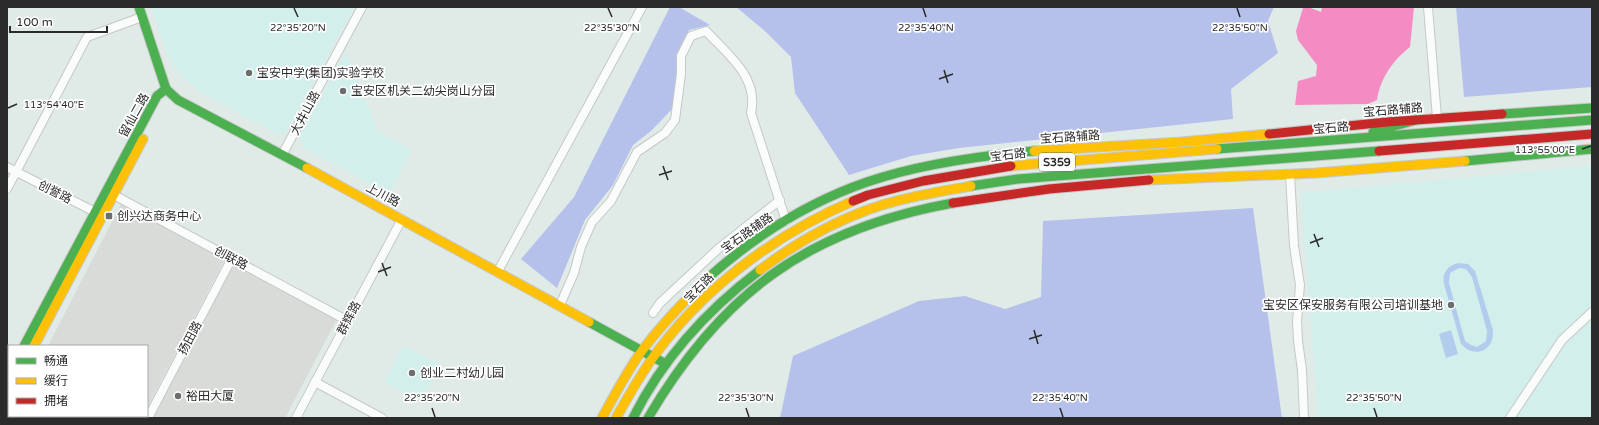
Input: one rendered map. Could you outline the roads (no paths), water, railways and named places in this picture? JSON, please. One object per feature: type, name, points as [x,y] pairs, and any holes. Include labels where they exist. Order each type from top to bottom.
[{"type":"main road","points":[[139,7],[166,89]]},
{"type":"main road","name":"上川路","points":[[166,89],[184,103],[402,218],[666,364]]},
{"type":"main road","name":"留仙二路","points":[[25,345],[99,214],[114,195],[164,100],[166,89]]},
{"type":"main road","name":"留仙二路","points":[[34,345],[157,96],[166,89]]},
{"type":"main road","name":"宝石路辅路","points":[[602,418],[626,374],[642,350],[669,317],[715,271],[760,238],[806,208],[857,186],[908,171],[963,160],[1016,152],[1182,142],[1437,118],[1592,108]]},
{"type":"main road","points":[[1348,139],[1416,120]]},
{"type":"main road","name":"宝石路","points":[[616,418],[637,380],[654,357],[679,325],[723,281],[767,248],[812,220],[861,198],[911,184],[964,172],[1017,165],[1592,120]]},
{"type":"main road","name":"宝石路","points":[[633,418],[649,388],[689,334],[732,291],[775,260],[819,232],[859,214],[914,197],[966,186],[1018,179],[1592,134]]},
{"type":"main road","points":[[648,418],[669,381],[692,350],[739,300],[794,258],[849,231],[883,218],[918,208],[1020,192],[1142,180],[1290,174],[1592,149]]},
{"type":"street","name":"大井山路","points":[[282,155],[362,7]]},
{"type":"street","points":[[498,271],[642,7]]},
{"type":"street","points":[[1428,7],[1437,118]]},
{"type":"street","points":[[7,190],[87,37],[142,17]]},
{"type":"street","points":[[560,305],[574,273],[581,247],[592,222],[611,201],[637,152],[666,133],[675,120],[681,74],[681,56],[691,36],[706,32],[748,79],[753,92],[751,113],[786,221]]},
{"type":"street","name":"创誉路","points":[[7,167],[99,214]]},
{"type":"street","points":[[1290,174],[1294,246],[1300,285],[1297,320],[1302,370],[1304,418]]},
{"type":"street","name":"创联路","points":[[114,195],[348,321]]},
{"type":"street","points":[[653,313],[660,303],[718,248],[780,200]]},
{"type":"street","name":"群辉路","points":[[296,418],[402,218]]},
{"type":"street","name":"扬田路","points":[[148,418],[232,258]]},
{"type":"street","points":[[1510,418],[1562,340],[1592,312]]},
{"type":"street","points":[[315,382],[382,418]]},
{"type":"place","name":"宝安中学(集团)实验学校","points":[[249,73]]},
{"type":"place","name":"宝安区机关二幼尖岗山分园","points":[[343,91]]},
{"type":"place","name":"创兴达商务中心","points":[[109,216]]},
{"type":"place","name":"宝安区保安服务有限公司培训基地","points":[[1451,305]]},
{"type":"place","name":"创业二村幼儿园","points":[[412,373]]},
{"type":"place","name":"裕田大厦","points":[[178,396]]}]
